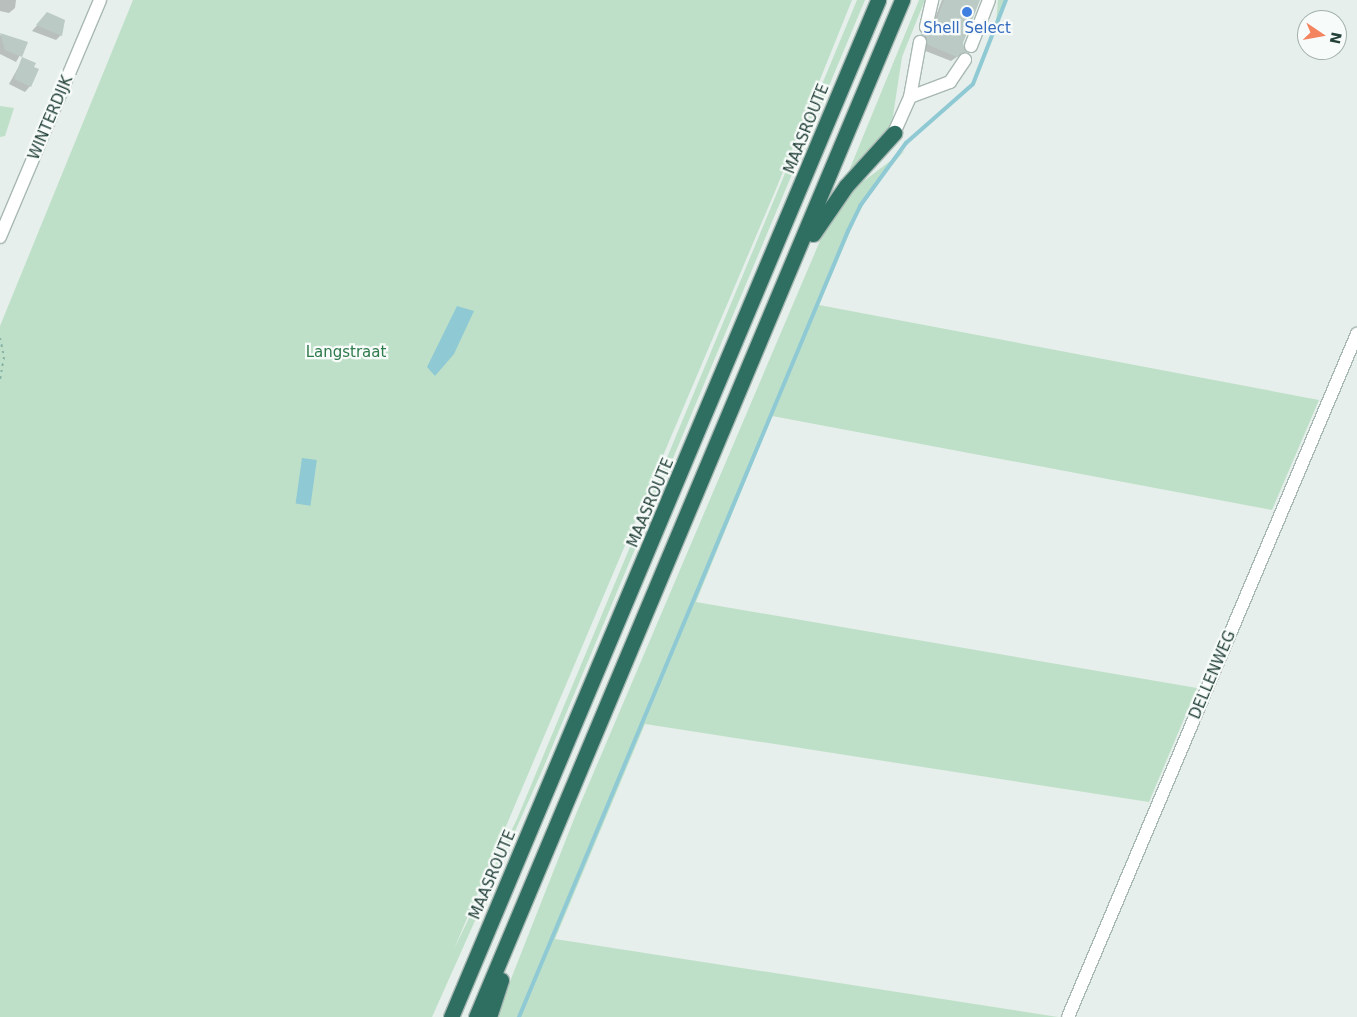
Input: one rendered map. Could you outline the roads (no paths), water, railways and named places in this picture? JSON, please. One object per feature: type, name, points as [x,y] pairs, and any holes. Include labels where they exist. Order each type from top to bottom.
[{"type":"highway","name":"MAASROUTE","points":[[451,1017],[878,0]]},
{"type":"highway","points":[[476,1017],[793,265],[902,0]]},
{"type":"highway","points":[[793,265],[846,186],[894,133]]},
{"type":"highway","points":[[489,1017],[527,895]]},
{"type":"street","name":"WINTERDIJK","points":[[0,237],[100,0]]},
{"type":"street","points":[[926,26],[932,0]]},
{"type":"street","points":[[971,46],[989,0]]},
{"type":"street","points":[[894,133],[910,97],[920,42]]},
{"type":"street","points":[[910,97],[950,82],[965,60]]},
{"type":"street","name":"DELLENWEG","points":[[1068,1017],[1357,334]]},
{"type":"water","points":[[457,306],[474,311],[454,354],[435,376],[427,367]]},
{"type":"water","points":[[302,458],[317,460],[310,506],[296,504]]},
{"type":"waterway","points":[[519,1017],[848,231],[860,206],[906,143],[973,84],[1006,0]]},
{"type":"place","name":"Shell Select","points":[[967,12]]},
{"type":"park label","name":"Langstraat","points":[[346,353]]}]
